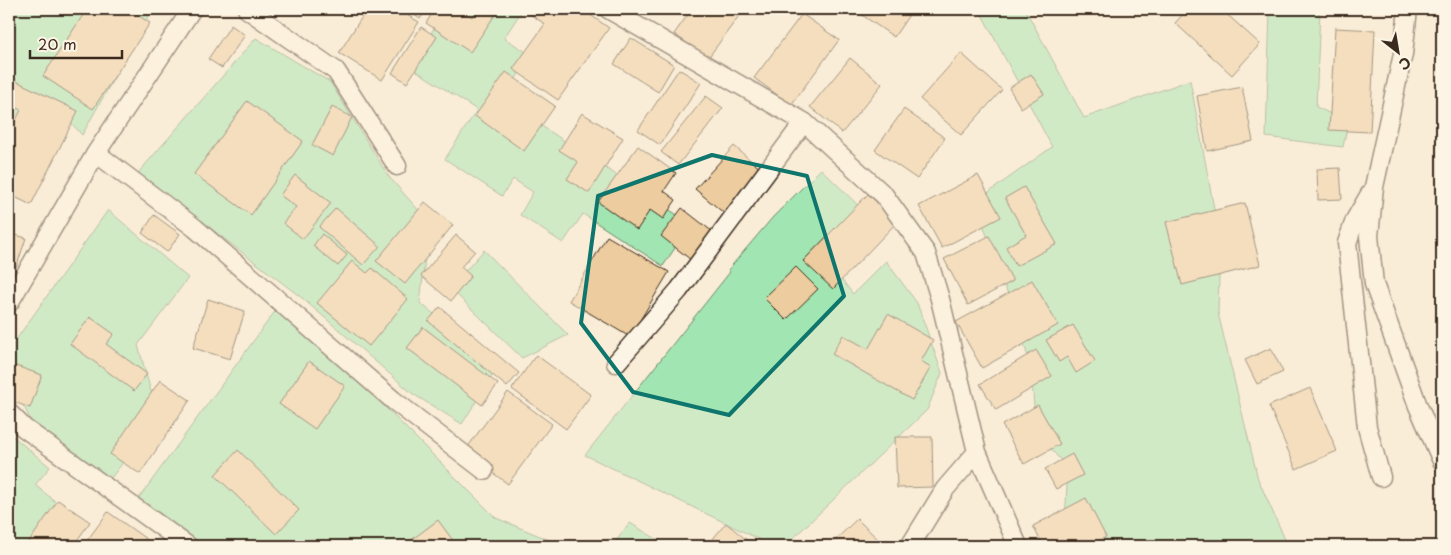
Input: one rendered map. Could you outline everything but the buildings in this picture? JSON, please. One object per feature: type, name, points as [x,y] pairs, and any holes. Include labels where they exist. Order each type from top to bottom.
[{"type":"lane","points":[[9,303],[96,153],[192,9]]},
{"type":"lane","points":[[247,9],[336,71],[398,166]]},
{"type":"lane","points":[[608,9],[804,122],[884,195],[926,253],[940,299],[977,452],[1018,546]]},
{"type":"lane","points":[[1408,9],[1403,54],[1374,187],[1369,236],[1374,284],[1418,406],[1442,461]]},
{"type":"lane","points":[[616,363],[678,290],[804,122]]},
{"type":"lane","points":[[96,153],[195,228],[393,400],[484,470]]},
{"type":"lane","points":[[1374,187],[1355,220],[1346,243],[1367,427],[1381,477]]},
{"type":"lane","points":[[9,413],[24,428],[188,546]]},
{"type":"lane","points":[[910,546],[945,489],[977,452]]},
{"type":"highlighted area","points":[[712,155],[807,176],[844,296],[729,415],[633,392],[581,323],[598,196]]},
{"type":"green space","points":[[9,9],[152,10],[82,135],[62,113],[9,81]]},
{"type":"green space","points":[[447,9],[523,9],[504,38],[531,55],[502,100],[691,224],[663,266],[583,214],[563,243],[520,215],[533,192],[513,179],[502,196],[445,159],[477,110],[409,66]]},
{"type":"green space","points":[[979,9],[1025,9],[1084,118],[1190,80],[1220,241],[1218,313],[1258,479],[1288,546],[1068,546],[1064,538],[1068,468],[1036,433],[1031,367],[1016,317],[975,202],[1052,147]]},
{"type":"green space","points":[[1270,9],[1320,9],[1316,107],[1348,122],[1343,147],[1266,137]]},
{"type":"green space","points":[[256,38],[330,82],[389,177],[429,222],[420,303],[499,365],[462,424],[413,394],[302,298],[138,173]]},
{"type":"green space","points":[[9,93],[29,102],[9,146]]},
{"type":"green space","points":[[821,169],[868,215],[823,256],[853,294],[886,261],[917,303],[942,373],[927,410],[785,546],[773,546],[585,455],[730,272],[728,270],[773,217]]},
{"type":"green space","points":[[108,210],[188,278],[138,345],[158,417],[111,478],[31,421],[14,386],[13,344]]},
{"type":"green space","points":[[484,250],[568,335],[522,358],[450,288]]},
{"type":"green space","points":[[279,306],[332,354],[496,518],[564,546],[205,546],[139,498]]},
{"type":"green space","points":[[9,433],[50,467],[35,485],[73,516],[48,546],[9,546]]},
{"type":"green space","points":[[630,523],[668,546],[612,546]]}]
